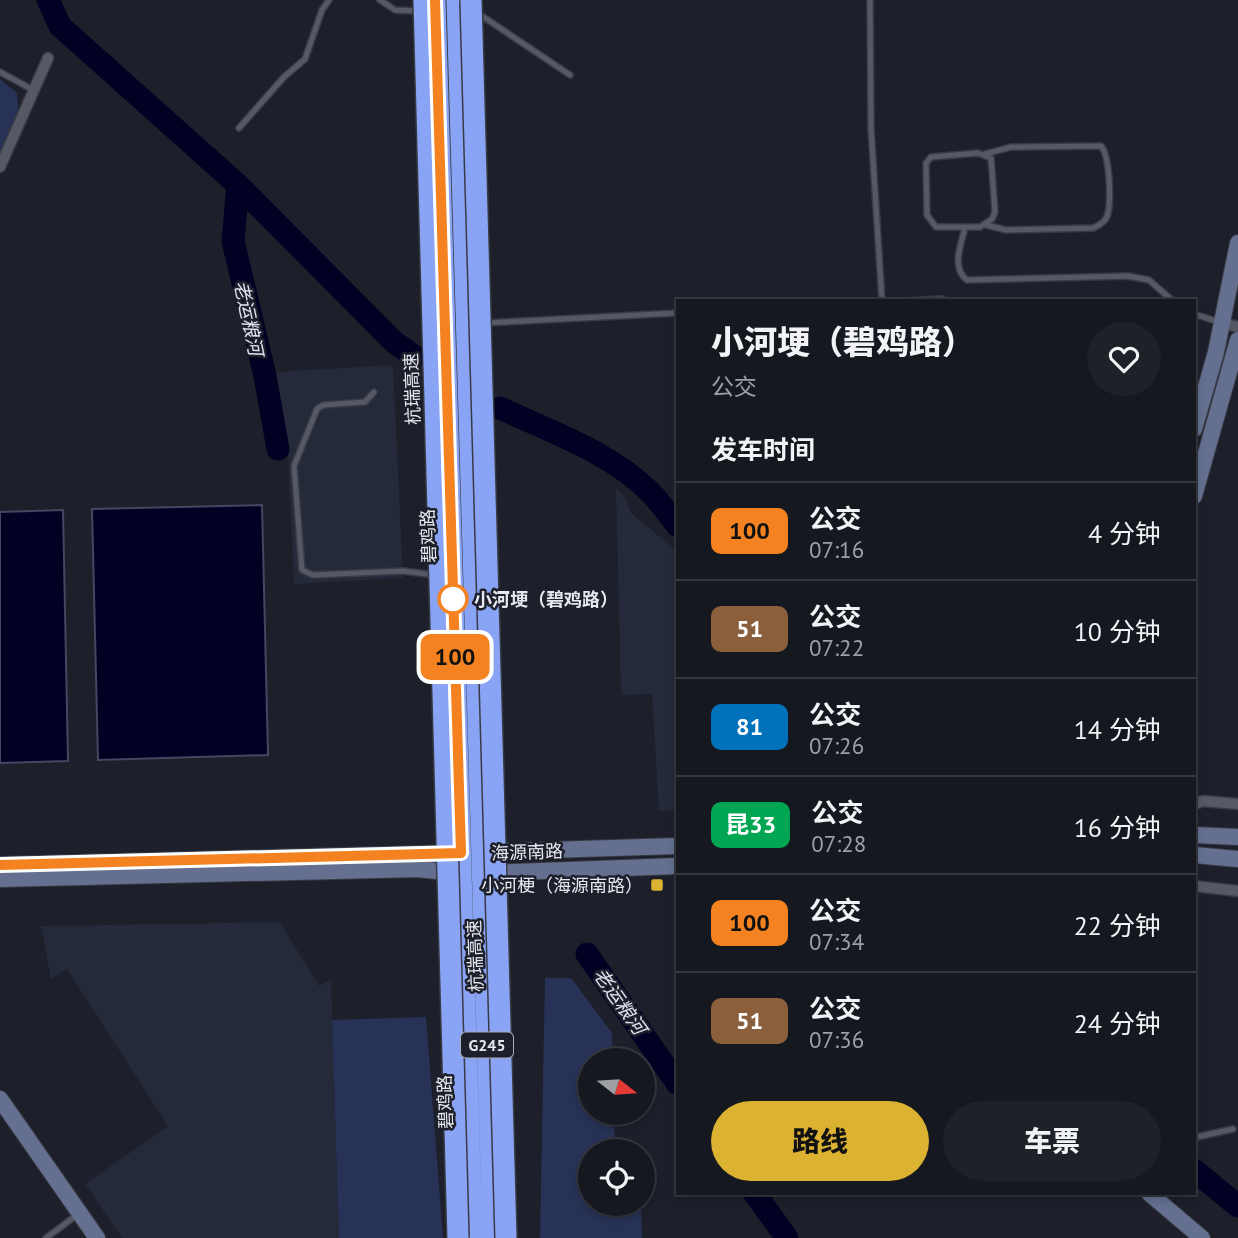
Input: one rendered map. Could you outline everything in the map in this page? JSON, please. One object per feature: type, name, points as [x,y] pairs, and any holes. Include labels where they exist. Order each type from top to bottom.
[{"type":"highway","points":[[410,0],[433,339]]},
{"type":"highway","name":"杭瑞高速","points":[[462,1],[506,1238]]},
{"type":"highway","name":"碧鸡路","points":[[462,1],[467,324],[472,1238]]},
{"type":"highway","name":"杭瑞高速","points":[[431,4],[433,339],[458,1238]]},
{"type":"highway","name":"碧鸡路","points":[[431,4],[452,574],[493,1238]]},
{"type":"main road","points":[[1196,423],[1230,325],[1238,243]]},
{"type":"main road","points":[[1196,489],[1238,340]]},
{"type":"main road","points":[[1196,835],[1238,837]]},
{"type":"main road","name":"海源南路","points":[[0,879],[417,869],[471,862],[676,846]]},
{"type":"main road","points":[[1196,855],[1238,859]]},
{"type":"main road","name":"海源南路","points":[[0,865],[471,862],[676,866]]},
{"type":"main road","points":[[2,1105],[97,1238]]},
{"type":"main road","points":[[1151,1195],[1202,1238]]},
{"type":"street","points":[[0,167],[48,58]]},
{"type":"street","points":[[1196,803],[1203,801],[1238,804]]},
{"type":"street","points":[[1196,886],[1238,891]]},
{"type":"lane","points":[[239,128],[284,77],[306,59],[329,0]]},
{"type":"lane","points":[[380,0],[395,10],[431,4]]},
{"type":"lane","points":[[870,0],[871,128],[882,299]]},
{"type":"lane","points":[[462,1],[570,75]]},
{"type":"lane","points":[[0,72],[34,91]]},
{"type":"lane","points":[[1101,146],[1107,159],[1109,213],[1100,225],[1093,228],[1006,230],[986,225],[944,229],[930,223],[924,170],[931,157],[985,154],[1011,147],[1101,146]]},
{"type":"lane","points":[[985,154],[991,158],[994,166],[995,200],[995,212],[986,225]]},
{"type":"lane","points":[[965,228],[958,268],[967,280],[1128,276],[1149,280],[1171,299]]},
{"type":"lane","points":[[467,324],[676,313]]},
{"type":"lane","points":[[1196,315],[1230,325]]},
{"type":"lane","points":[[374,393],[365,402],[323,405],[317,409],[294,466],[302,570],[313,575],[403,571],[427,575],[452,574]]},
{"type":"lane","points":[[1196,1138],[1233,1129]]},
{"type":"lane","points":[[46,1238],[79,1213]]},
{"type":"shaded area","points":[[0,79],[17,93],[19,118],[0,157]]},
{"type":"shaded area","points":[[393,365],[403,578],[294,584],[288,452],[274,372]]},
{"type":"shaded area","points":[[616,488],[624,496],[631,513],[676,550],[676,810],[659,811],[652,694],[621,695]]},
{"type":"shaded area","points":[[262,505],[268,755],[98,760],[92,509]]},
{"type":"shaded area","points":[[63,510],[68,761],[0,763],[0,512]]},
{"type":"shaded area","points":[[280,922],[319,986],[331,979],[339,1238],[122,1238],[85,1184],[168,1126],[67,969],[51,979],[41,926]]},
{"type":"shaded area","points":[[545,978],[571,978],[612,1033],[613,1048],[578,1048],[578,1125],[614,1125],[615,1139],[578,1139],[578,1216],[641,1216],[642,1238],[540,1238]]},
{"type":"shaded area","points":[[426,1017],[443,1238],[339,1238],[332,1020]]},
{"type":"waterway","name":"老运粮河","points":[[48,0],[60,26],[238,185],[394,342],[414,356]]},
{"type":"waterway","name":"老运粮河","points":[[238,185],[233,241],[265,376],[278,449]]},
{"type":"waterway","name":"老运粮河","points":[[500,408],[579,444],[617,465],[650,492],[676,524]]},
{"type":"waterway","name":"老运粮河","points":[[587,954],[676,1082]]},
{"type":"waterway","name":"老运粮河","points":[[1196,1172],[1238,1206]]},
{"type":"waterway","name":"老运粮河","points":[[756,1195],[787,1238]]},
{"type":"bus line","name":"100","points":[[0,865],[461,853],[435,0]]},
{"type":"place","name":"小河埂（碧鸡路）","points":[[453,599]]},
{"type":"place","name":"小河梗（海源南路）","points":[[657,885]]}]
